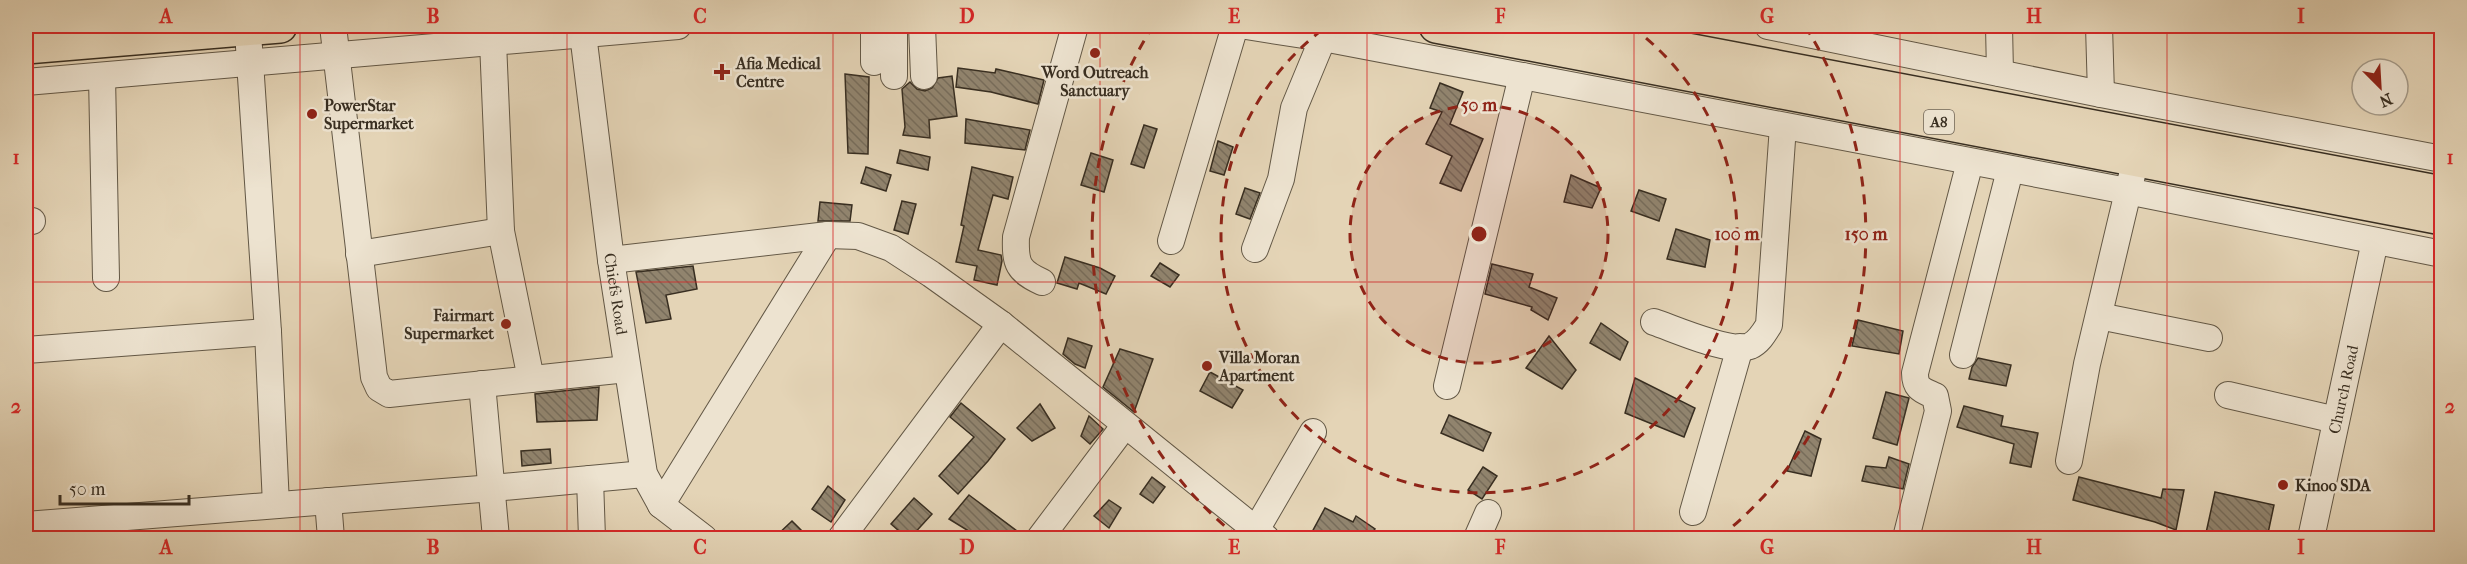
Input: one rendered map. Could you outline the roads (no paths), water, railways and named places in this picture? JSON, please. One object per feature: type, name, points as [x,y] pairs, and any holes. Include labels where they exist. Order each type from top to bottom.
[{"type":"highway","points":[[26,47],[280,26]]},
{"type":"highway","name":"A8","points":[[1437,26],[2442,218]]},
{"type":"highway","name":"A8","points":[[1560,26],[2442,193]]},
{"type":"street","points":[[333,26],[374,377],[379,388],[389,394],[627,369]]},
{"type":"street","points":[[26,82],[493,42],[582,29],[678,26]]},
{"type":"street","points":[[874,26],[884,69],[894,26]]},
{"type":"street","points":[[922,26],[924,76]]},
{"type":"street","points":[[1042,282],[1025,274],[1018,266],[1015,254],[1016,237],[1075,26]]},
{"type":"street","points":[[1172,241],[1235,26]]},
{"type":"street","points":[[1246,26],[1323,38],[1671,104],[2442,254]]},
{"type":"street","points":[[1768,26],[2101,94],[2442,159]]},
{"type":"street","points":[[1999,26],[2000,73]]},
{"type":"street","points":[[2099,26],[2101,94]]},
{"type":"street","points":[[247,27],[268,332],[276,505]]},
{"type":"street","name":"Chiefs Road","points":[[582,29],[611,260],[644,474],[661,505],[704,538]]},
{"type":"street","points":[[1255,249],[1281,179],[1294,108],[1323,38]]},
{"type":"street","points":[[493,42],[501,231],[531,379]]},
{"type":"street","points":[[102,76],[106,278]]},
{"type":"street","points":[[1447,386],[1522,76]]},
{"type":"street","points":[[1671,104],[1721,81]]},
{"type":"street","points":[[1654,322],[1731,348],[1749,346],[1761,337],[1769,325],[1783,126]]},
{"type":"street","points":[[2070,462],[2086,364],[2127,191],[2137,160]]},
{"type":"street","points":[[1906,538],[1938,411],[1935,396],[1919,390],[1915,382],[1915,373],[1970,162]]},
{"type":"street","points":[[1963,355],[2010,170]]},
{"type":"street","points":[[359,254],[501,231]]},
{"type":"street","points":[[611,260],[828,235],[858,236],[891,248],[1002,324],[1251,532],[1313,432]]},
{"type":"street","points":[[661,505],[828,235]]},
{"type":"street","name":"Church Road","points":[[2311,538],[2375,241]]},
{"type":"street","points":[[2099,316],[2209,338]]},
{"type":"street","points":[[841,538],[1002,324]]},
{"type":"street","points":[[26,350],[268,332]]},
{"type":"street","points":[[1693,512],[1740,347]]},
{"type":"street","points":[[482,384],[496,538]]},
{"type":"street","points":[[2228,395],[2336,420]]},
{"type":"street","points":[[1040,538],[1125,425]]},
{"type":"street","points":[[26,525],[644,474]]},
{"type":"street","points":[[590,479],[591,538]]},
{"type":"street","points":[[328,501],[331,538]]},
{"type":"street","points":[[1478,538],[1488,513]]},
{"type":"place","name":"Word Outreach Sanctuary","points":[[1095,53]]},
{"type":"place","name":"Afia Medical Centre","points":[[722,72]]},
{"type":"place","name":"PowerStar Supermarket","points":[[312,114]]},
{"type":"place","name":"Fairmart Supermarket","points":[[506,324]]},
{"type":"place","name":"Villa Moran Apartment","points":[[1207,366]]},
{"type":"place","name":"Kinoo SDA","points":[[2283,485]]}]
